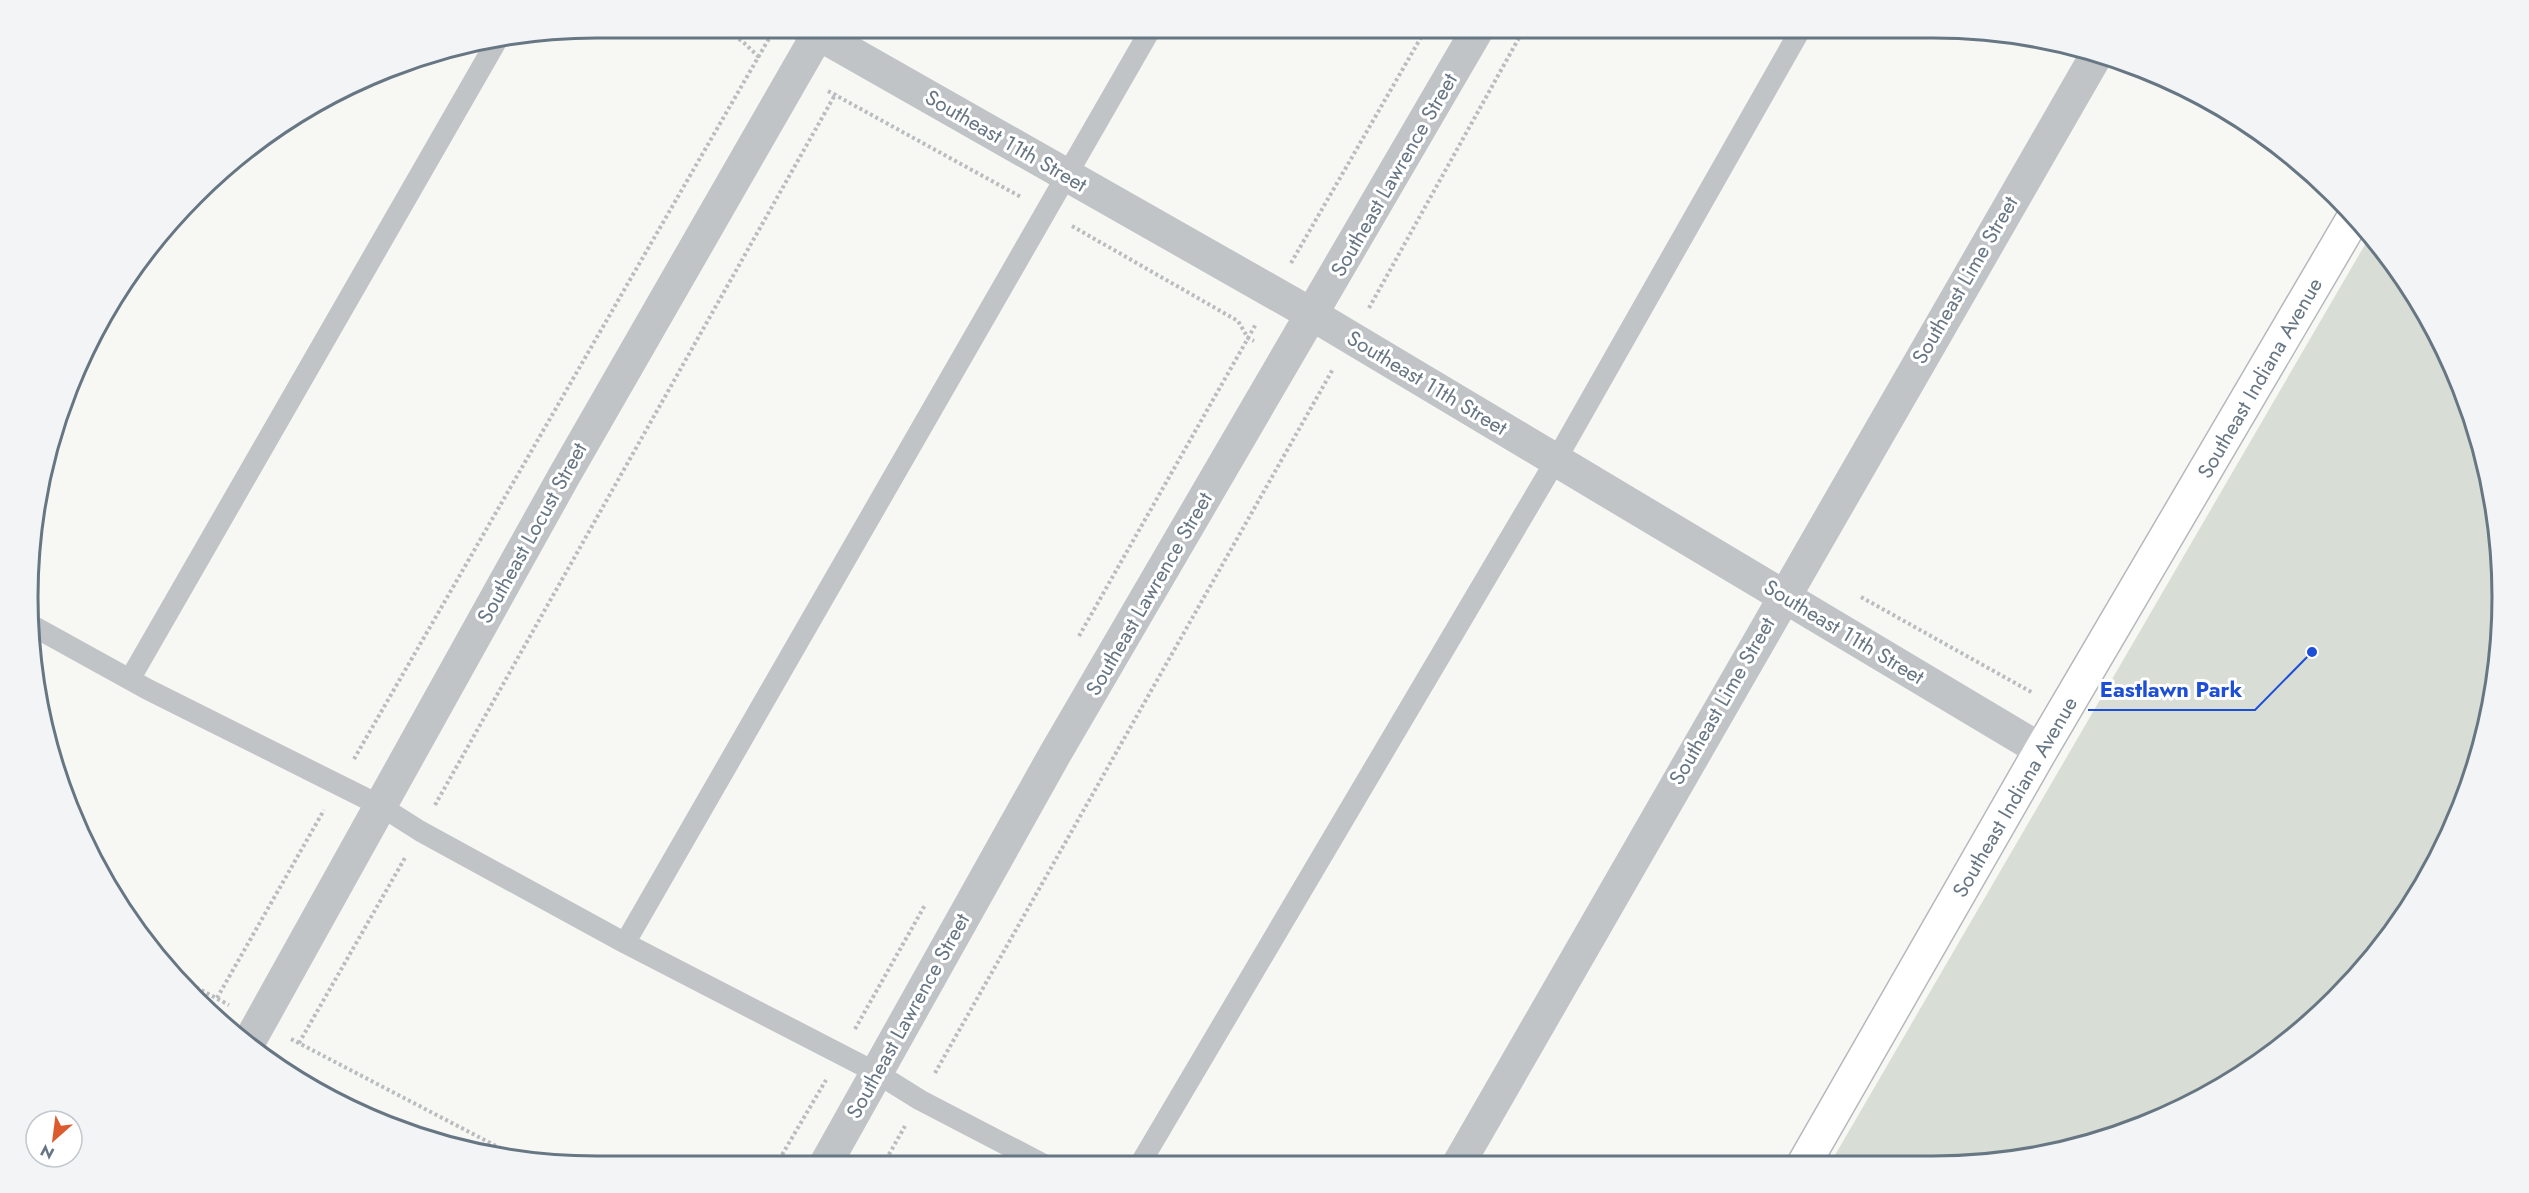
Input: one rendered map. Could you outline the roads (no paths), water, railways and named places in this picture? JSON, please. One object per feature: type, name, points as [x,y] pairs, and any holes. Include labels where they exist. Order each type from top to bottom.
[{"type":"street","name":"Southeast Locust Street","points":[[255,1032],[379,805],[570,465],[795,75],[812,38]]},
{"type":"street","name":"Southeast 11th Street","points":[[830,38],[857,56],[1274,292],[2041,750]]},
{"type":"street","name":"Southeast Lawrence Street","points":[[830,1156],[1055,754],[1473,38]]},
{"type":"street","name":"Southeast Lime Street","points":[[1463,1156],[1783,596],[2093,61]]},
{"type":"street","name":"Southeast Indiana Avenue","points":[[1808,1156],[2041,750],[2350,224]]},
{"type":"lane","points":[[625,944],[1146,38]]},
{"type":"lane","points":[[1145,1156],[1556,460],[1796,38]]},
{"type":"lane","points":[[130,679],[493,47]]},
{"type":"lane","points":[[39,629],[130,679],[379,805],[420,831],[625,944],[875,1072],[920,1100],[1028,1156]]},
{"type":"place","name":"Eastlawn Park","points":[[2312,652]]}]
